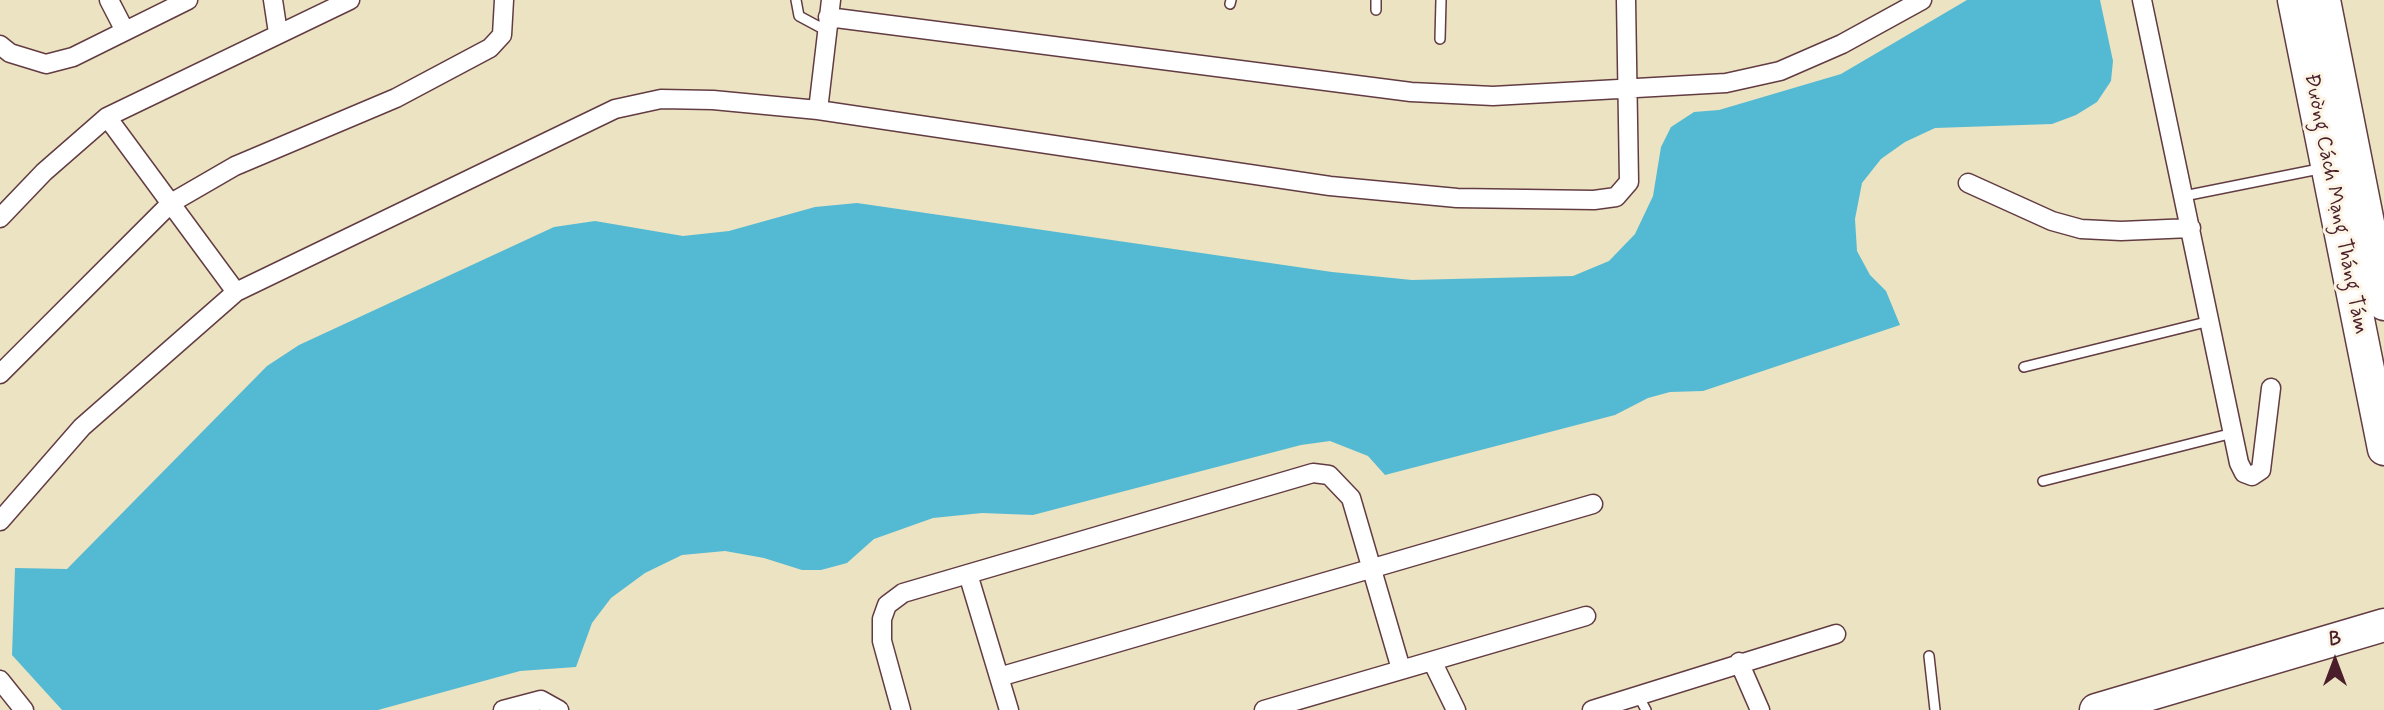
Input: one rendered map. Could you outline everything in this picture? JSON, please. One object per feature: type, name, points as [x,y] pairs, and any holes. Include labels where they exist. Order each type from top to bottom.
[{"type":"highway","name":"Đường Cách Mạng Tháng Tám","points":[[2294,0],[2384,304]]},
{"type":"highway","name":"Đường Cách Mạng Tháng Tám","points":[[2324,0],[2343,164],[2384,449]]},
{"type":"highway","points":[[2106,709],[2384,625]]},
{"type":"street","points":[[109,0],[125,31]]},
{"type":"street","points":[[0,45],[10,53],[46,64],[73,57],[188,0]]},
{"type":"street","points":[[273,0],[278,33]]},
{"type":"street","points":[[0,218],[44,172],[107,117],[350,0]]},
{"type":"street","points":[[0,374],[171,204],[236,166],[396,98],[490,48],[502,35],[504,0]]},
{"type":"street","points":[[0,521],[82,427],[236,292],[615,110],[661,99],[713,100],[818,110],[1330,186],[1457,198],[1594,200],[1616,197],[1629,182],[1626,0]]},
{"type":"street","points":[[818,110],[829,16],[1411,92],[1493,96],[1726,83],[1780,71],[1842,44],[1922,0]]},
{"type":"street","points":[[2142,0],[2239,463],[2244,473],[2252,476],[2261,470],[2271,388]]},
{"type":"street","points":[[107,117],[236,292]]},
{"type":"street","points":[[1968,183],[2052,221],[2081,229],[2121,231],[2191,228]]},
{"type":"street","points":[[901,710],[882,641],[882,619],[887,605],[903,593],[1313,473],[1329,475],[1351,498],[1401,669]]},
{"type":"street","points":[[999,677],[1594,504]]},
{"type":"street","points":[[968,574],[1009,710]]},
{"type":"street","points":[[1264,710],[1586,616]]},
{"type":"street","points":[[1592,710],[1642,702],[1739,662],[1836,634]]},
{"type":"street","points":[[1432,661],[1456,710]]},
{"type":"street","points":[[1739,662],[1760,710]]},
{"type":"street","points":[[0,680],[24,710]]},
{"type":"street","points":[[503,710],[541,700],[559,710]]},
{"type":"lane","points":[[796,0],[799,16],[829,16]]},
{"type":"lane","points":[[1440,39],[1441,0]]},
{"type":"lane","points":[[2185,196],[2343,164]]},
{"type":"lane","points":[[2024,368],[2210,321]]},
{"type":"lane","points":[[2043,481],[2233,433]]},
{"type":"lane","points":[[1930,656],[1935,710]]},
{"type":"water","points":[[1967,0],[2100,0],[2113,61],[2111,81],[2097,102],[2076,115],[2052,124],[1935,128],[1905,142],[1881,159],[1862,183],[1855,219],[1857,251],[1870,275],[1886,291],[1900,325],[1703,391],[1670,392],[1648,398],[1615,415],[1385,475],[1368,456],[1330,441],[1301,445],[1033,515],[982,513],[933,518],[874,539],[847,563],[821,570],[802,570],[764,558],[725,551],[682,555],[645,573],[611,598],[592,623],[576,667],[520,671],[378,710],[62,710],[12,655],[15,568],[67,569],[267,366],[299,345],[554,227],[595,221],[683,236],[729,231],[815,207],[857,203],[1332,272],[1412,280],[1573,276],[1609,261],[1635,234],[1653,196],[1661,147],[1671,127],[1694,112],[1719,110],[1841,74]]}]
